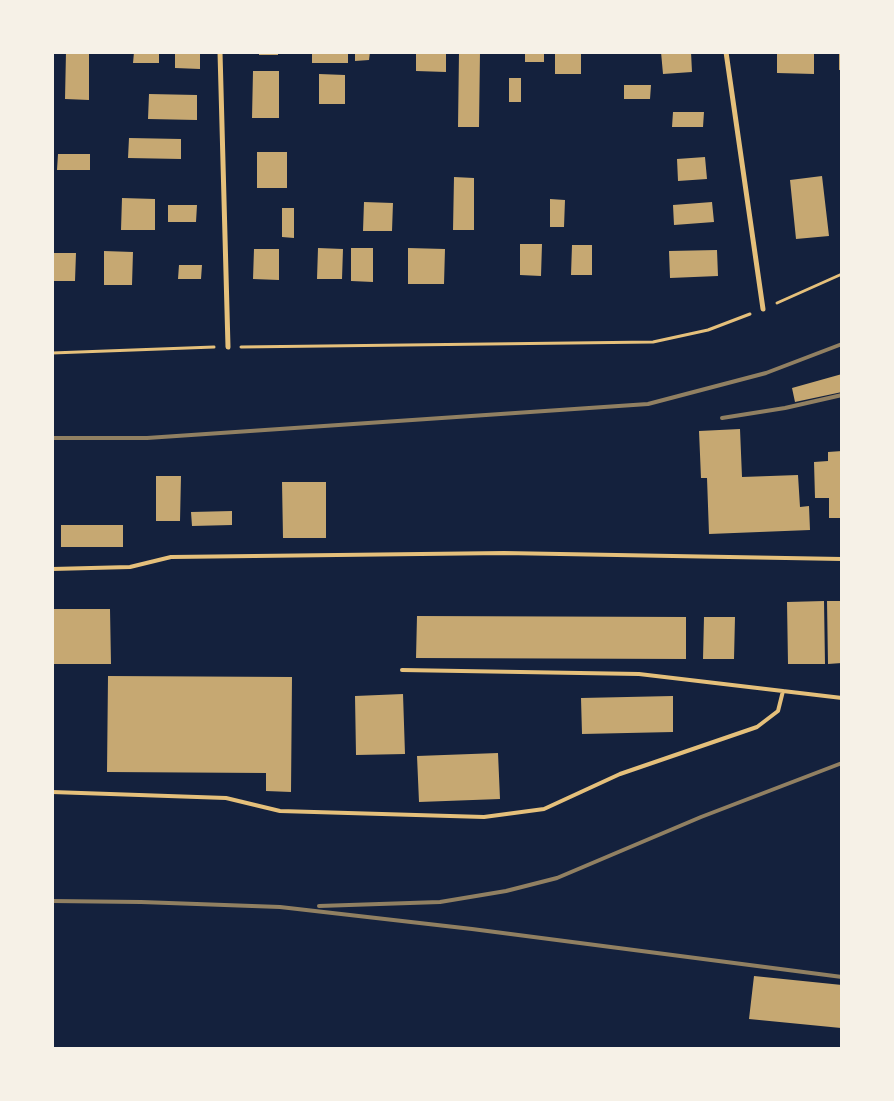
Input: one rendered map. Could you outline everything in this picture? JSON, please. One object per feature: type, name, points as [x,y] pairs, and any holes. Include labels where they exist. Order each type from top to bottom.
[{"type":"street","points":[[220,52],[228,347]]},
{"type":"street","points":[[726,52],[763,309]]},
{"type":"lane","points":[[52,569],[130,567],[171,557],[240,556],[504,553],[842,559]]},
{"type":"lane","points":[[402,670],[639,674],[842,698]]},
{"type":"lane","points":[[52,792],[226,798],[280,811],[474,817],[501,815],[544,809],[620,774],[758,727],[778,711],[783,691]]},
{"type":"path","points":[[52,353],[228,347],[653,342],[708,330],[763,309],[842,274]]},
{"type":"building","points":[[66,52],[89,52],[89,100],[65,99]]},
{"type":"building","points":[[134,52],[159,53],[159,63],[133,63]]},
{"type":"building","points":[[175,52],[200,52],[200,69],[175,68]]},
{"type":"building","points":[[259,52],[278,52],[278,55],[259,55]]},
{"type":"building","points":[[312,52],[348,52],[348,63],[312,63]]},
{"type":"building","points":[[355,52],[370,52],[369,60],[355,61]]},
{"type":"building","points":[[416,52],[446,52],[446,72],[416,71]]},
{"type":"building","points":[[459,52],[480,52],[479,127],[458,127]]},
{"type":"building","points":[[525,52],[544,52],[544,62],[525,62]]},
{"type":"building","points":[[555,52],[581,52],[581,74],[555,74]]},
{"type":"building","points":[[661,52],[691,52],[692,72],[663,74]]},
{"type":"building","points":[[777,52],[814,52],[814,74],[777,73]]},
{"type":"building","points":[[839,52],[842,52],[842,70],[839,70]]},
{"type":"building","points":[[253,71],[279,71],[279,118],[252,118]]},
{"type":"building","points":[[319,74],[345,75],[345,104],[319,104]]},
{"type":"building","points":[[509,78],[521,78],[521,102],[509,102]]},
{"type":"building","points":[[624,85],[651,85],[650,99],[624,99]]},
{"type":"building","points":[[149,94],[197,95],[197,120],[148,119]]},
{"type":"building","points":[[673,112],[704,112],[703,127],[672,127]]},
{"type":"building","points":[[129,138],[181,139],[181,159],[128,158]]},
{"type":"building","points":[[257,152],[287,152],[287,188],[257,188]]},
{"type":"building","points":[[58,154],[90,154],[90,170],[57,170]]},
{"type":"building","points":[[705,157],[707,179],[678,181],[677,159]]},
{"type":"building","points":[[822,176],[829,236],[796,239],[790,180]]},
{"type":"building","points":[[454,177],[474,178],[474,230],[453,230]]},
{"type":"building","points":[[122,198],[155,199],[155,230],[121,230]]},
{"type":"building","points":[[550,199],[565,200],[564,227],[550,227]]},
{"type":"building","points":[[364,202],[393,203],[392,231],[363,231]]},
{"type":"building","points":[[712,202],[714,222],[674,225],[673,205]]},
{"type":"building","points":[[168,205],[197,205],[196,222],[168,222]]},
{"type":"building","points":[[282,208],[294,208],[294,238],[282,237]]},
{"type":"building","points":[[520,244],[542,244],[541,276],[520,275]]},
{"type":"building","points":[[572,245],[592,245],[592,275],[571,275]]},
{"type":"building","points":[[318,248],[343,249],[342,279],[317,279]]},
{"type":"building","points":[[351,248],[373,248],[373,282],[351,281]]},
{"type":"building","points":[[408,248],[445,249],[444,284],[408,284]]},
{"type":"building","points":[[254,249],[279,249],[279,280],[253,279]]},
{"type":"building","points":[[717,250],[718,276],[670,278],[669,251]]},
{"type":"building","points":[[104,251],[133,252],[132,285],[104,285]]},
{"type":"building","points":[[52,253],[76,253],[75,281],[52,281]]},
{"type":"building","points":[[179,265],[202,265],[201,279],[178,279]]},
{"type":"building","points":[[842,374],[842,392],[795,402],[792,388]]},
{"type":"building","points":[[740,429],[742,477],[798,475],[800,507],[809,506],[810,530],[709,534],[707,478],[701,478],[699,431]]},
{"type":"building","points":[[842,451],[842,518],[829,518],[829,498],[815,498],[814,462],[828,461],[828,452]]},
{"type":"building","points":[[156,476],[181,476],[180,521],[156,521]]},
{"type":"building","points":[[282,482],[326,482],[326,538],[283,538]]},
{"type":"building","points":[[232,511],[232,525],[192,526],[191,512]]},
{"type":"building","points":[[61,525],[123,525],[123,547],[61,547]]},
{"type":"building","points":[[824,601],[825,664],[788,664],[787,602]]},
{"type":"building","points":[[827,601],[842,601],[842,663],[828,664]]},
{"type":"building","points":[[52,609],[110,609],[111,664],[52,664]]},
{"type":"building","points":[[417,616],[686,617],[686,659],[416,658]]},
{"type":"building","points":[[704,617],[735,617],[734,659],[703,659]]},
{"type":"building","points":[[108,676],[292,677],[291,792],[266,791],[266,773],[107,772]]},
{"type":"building","points":[[403,694],[405,754],[356,755],[355,696]]},
{"type":"building","points":[[673,696],[673,732],[582,734],[581,698]]},
{"type":"building","points":[[498,753],[500,799],[419,802],[417,756]]},
{"type":"building","points":[[754,976],[842,985],[841,1028],[749,1019]]},
{"type":"railway","points":[[52,438],[147,438],[648,404],[766,373],[842,344]]},
{"type":"railway","points":[[722,418],[785,408],[842,395]]},
{"type":"railway","points":[[319,906],[440,902],[506,891],[557,878],[701,817],[842,763]]},
{"type":"railway","points":[[52,901],[280,907],[472,929],[842,977]]}]
